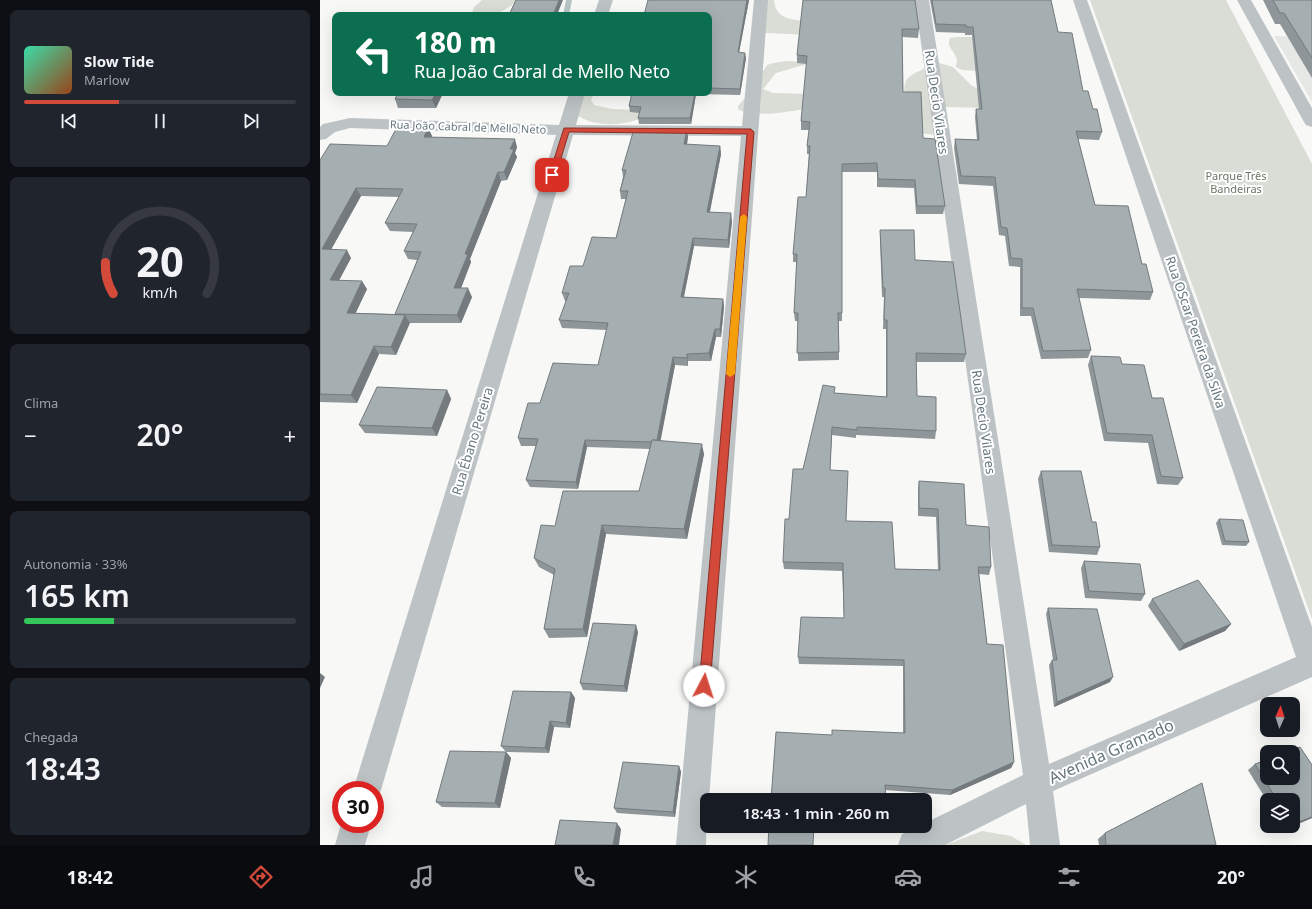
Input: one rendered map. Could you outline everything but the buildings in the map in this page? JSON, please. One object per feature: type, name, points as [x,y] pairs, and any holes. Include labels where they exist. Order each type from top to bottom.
[{"type":"street","points":[[602,12],[606,0]]},
{"type":"street","points":[[691,845],[761,0]]},
{"type":"street","name":"Rua Decio Vilares","points":[[922,0],[1038,783],[1045,845]]},
{"type":"street","name":"Rua OScar Pereira da Silva","points":[[1080,0],[1312,663]]},
{"type":"street","points":[[1244,0],[1312,122]]},
{"type":"street","name":"Rua Ébano Pereira","points":[[369,781],[576,96]]},
{"type":"street","name":"Rua João Cabral de Mello Neto","points":[[324,132],[350,123],[566,130],[751,132]]},
{"type":"street","name":"Avenida Gramado","points":[[913,845],[1038,783],[1312,663]]},
{"type":"street","points":[[350,845],[353,833]]},
{"type":"shaded area","points":[[1274,36],[1312,37],[1312,102]]},
{"type":"green space","points":[[482,0],[518,0],[501,12],[472,12],[474,7]]},
{"type":"green space","points":[[758,0],[774,0],[779,13],[783,16],[794,20],[816,24],[838,36],[765,33]]},
{"type":"green space","name":"Parque Três Bandeiras","points":[[1090,0],[1226,0],[1312,164],[1312,619]]},
{"type":"green space","points":[[989,37],[993,72],[962,70],[956,67],[957,59],[949,44],[949,41],[950,38]]},
{"type":"green space","points":[[787,61],[805,62],[807,64],[776,73],[763,89],[773,93],[812,94],[810,108],[762,114],[744,112],[738,109],[738,106],[767,65]]},
{"type":"green space","points":[[939,63],[953,67],[971,85],[984,93],[987,108],[947,107],[941,110],[935,135],[914,132],[905,96],[905,83],[908,78],[914,74]]},
{"type":"green space","points":[[573,96],[593,96],[591,100],[594,105],[613,109],[639,110],[644,117],[618,124],[609,124],[591,122],[576,114]]},
{"type":"green space","points":[[982,831],[1011,836],[1026,845],[945,845]]},
{"type":"waterway","points":[[567,12],[569,0]]},
{"type":"slow traffic","points":[[730,374],[744,217]]},
{"type":"route","points":[[552,175],[566,130],[751,132],[704,686]]}]
